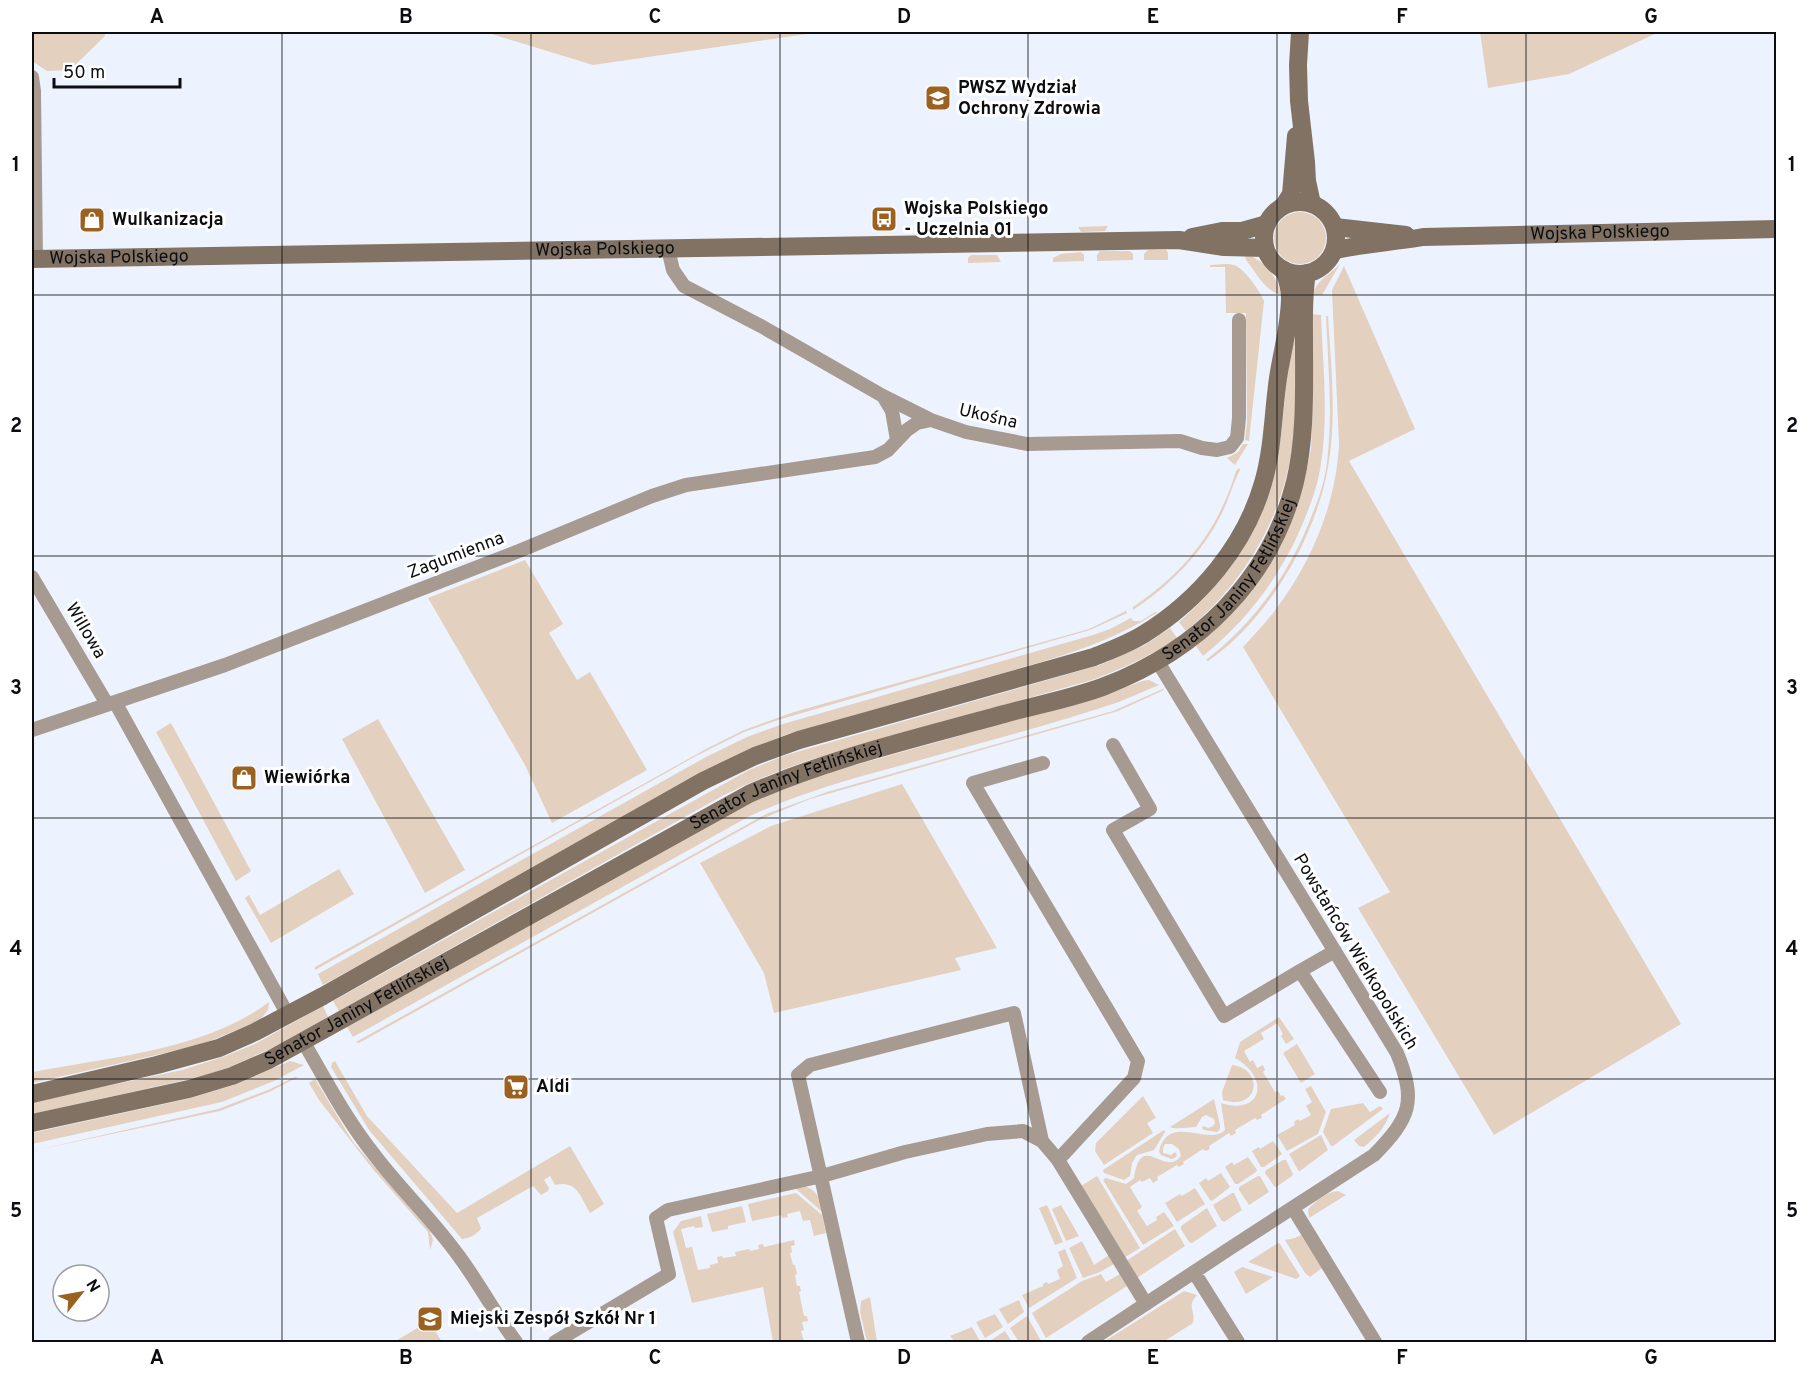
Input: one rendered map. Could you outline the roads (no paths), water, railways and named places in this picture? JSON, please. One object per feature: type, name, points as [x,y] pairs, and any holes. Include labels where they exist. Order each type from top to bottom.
[{"type":"main road","points":[[1300,32],[1299,101],[1307,181],[1312,204]]},
{"type":"main road","points":[[1284,205],[1298,202],[1312,204],[1325,212],[1335,226],[1337,236],[1335,250],[1331,258],[1317,270],[1294,274],[1284,270],[1273,262],[1265,248],[1264,230],[1274,213],[1284,205],[1291,194],[1299,101]]},
{"type":"main road","name":"Wojska Polskiego","points":[[1179,240],[1222,231],[1242,231],[1267,224]]},
{"type":"main road","name":"Wojska Polskiego","points":[[1335,226],[1423,237],[1776,230]]},
{"type":"main road","name":"Wojska Polskiego","points":[[1335,250],[1423,237]]},
{"type":"main road","name":"Wojska Polskiego","points":[[34,258],[1179,240],[1224,247],[1265,248]]},
{"type":"main road","name":"Senator Janiny Fetlińskiej","points":[[32,1094],[219,1048],[255,1032],[703,781],[755,756],[799,740],[1094,657],[1124,645],[1169,618],[1216,572],[1237,541],[1252,512],[1263,483],[1272,439],[1290,296],[1284,270]]},
{"type":"main road","name":"Senator Janiny Fetlińskiej","points":[[32,1123],[208,1084],[232,1076],[269,1060],[759,790],[788,777],[841,760],[1102,687],[1136,674],[1187,643],[1209,625],[1238,594],[1262,559],[1288,505],[1299,462],[1302,431],[1304,297],[1307,273]]},
{"type":"street","points":[[32,77],[34,92],[34,258]]},
{"type":"street","name":"Ukośna","points":[[668,249],[673,270],[684,286],[761,326],[883,396],[931,420],[966,432],[1027,444],[1180,441],[1217,450],[1230,447],[1237,438],[1239,418],[1239,320]]},
{"type":"street","points":[[883,396],[892,411],[897,440]]},
{"type":"street","name":"Zagumienna","points":[[32,730],[235,661],[519,551],[652,496],[686,485],[875,457],[888,450],[917,423],[931,420]]},
{"type":"street","name":"Willowa","points":[[32,577],[111,703],[288,1015]]},
{"type":"street","name":"Powstańców Wielkopolskich","points":[[1088,1342],[1374,1155],[1400,1124],[1408,1101],[1408,1089],[1397,1053],[1158,662]]},
{"type":"street","points":[[1113,745],[1150,809],[1113,830],[1224,1016],[1335,951]]},
{"type":"street","points":[[1043,763],[973,783],[1138,1061],[1134,1078],[1058,1160]]},
{"type":"street","points":[[1300,971],[1380,1092]]},
{"type":"street","points":[[858,1342],[798,1075],[810,1065],[1014,1013],[1042,1141]]},
{"type":"street","points":[[303,1041],[356,1131],[377,1160],[459,1255],[516,1342]]},
{"type":"street","points":[[555,1342],[669,1274],[656,1218],[668,1210],[822,1176],[905,1152],[987,1134],[1023,1131],[1042,1141],[1058,1160],[1146,1304]]},
{"type":"street","points":[[1293,1208],[1375,1342]]},
{"type":"street","points":[[1194,1272],[1238,1342]]},
{"type":"place","name":"PWSZ Wydział Ochrony Zdrowia","points":[[938,98]]},
{"type":"place","name":"Wojska Polskiego - Uczelnia 01","points":[[884,219]]},
{"type":"place","name":"Wulkanizacja","points":[[92,220]]},
{"type":"place","name":"Wiewiórka","points":[[244,778]]},
{"type":"place","name":"Aldi","points":[[516,1087]]},
{"type":"place","name":"Miejski Zespół Szkół Nr 1","points":[[430,1319]]}]
